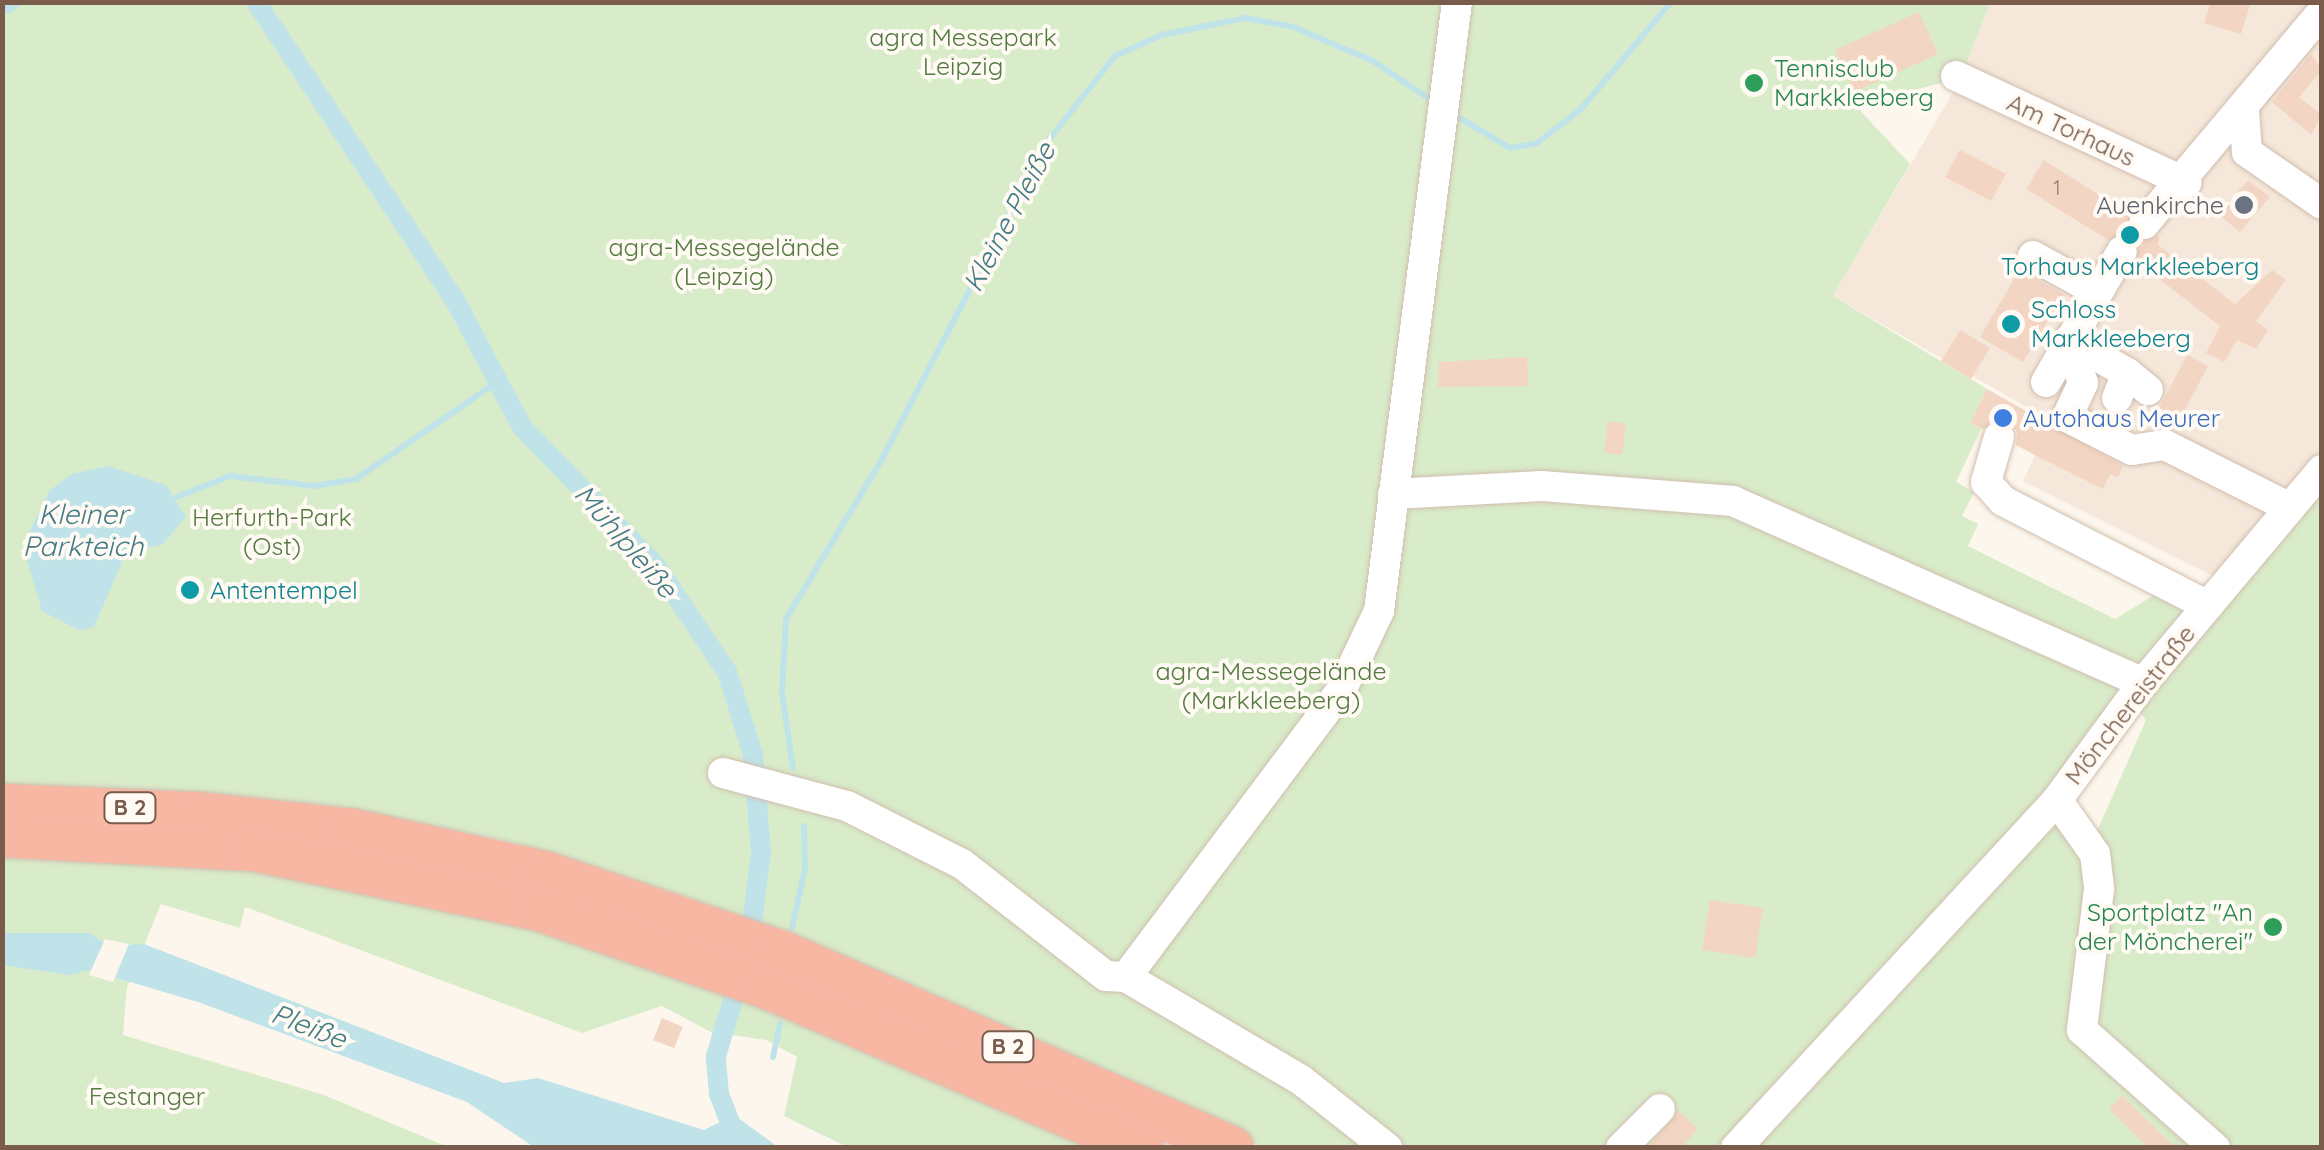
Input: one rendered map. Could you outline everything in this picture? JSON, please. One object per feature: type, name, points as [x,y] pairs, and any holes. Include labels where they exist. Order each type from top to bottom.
[{"type":"highway","name":"B 2","points":[[2,805],[256,835],[458,850],[1232,1148]]},
{"type":"highway","name":"B 2","points":[[2,836],[256,835]]},
{"type":"highway","name":"B 2","points":[[776,971],[1143,1148]]},
{"type":"street","points":[[1126,976],[1363,656],[1379,611],[1457,2]]},
{"type":"street","points":[[2144,224],[2163,196],[2186,183],[2322,12]]},
{"type":"street","name":"Am Torhaus","points":[[1956,76],[2019,121],[2186,183]]},
{"type":"street","points":[[2244,112],[2248,152],[2322,204]]},
{"type":"street","points":[[2046,382],[2122,250]]},
{"type":"street","points":[[2033,256],[2098,292]]},
{"type":"street","points":[[2070,340],[2130,387]]},
{"type":"street","points":[[2070,340],[2083,383],[2067,417],[2132,450],[2165,445],[2290,508]]},
{"type":"street","points":[[1998,437],[1986,482],[2003,501],[2208,606]]},
{"type":"street","name":"Mönchereistraße","points":[[2215,1148],[2082,1030],[2099,889],[2095,854],[2056,800],[2143,682],[2322,470]]},
{"type":"street","points":[[1393,494],[1542,486],[1733,501],[2143,682]]},
{"type":"street","points":[[729,774],[778,782],[846,806],[962,864],[1106,976],[1126,976],[1301,1080],[1387,1148]]},
{"type":"street","points":[[1736,1148],[2056,800]]},
{"type":"street","points":[[1620,1148],[1660,1109]]},
{"type":"shaded area","points":[[1990,3],[2321,3],[2321,470],[2227,583],[2023,481],[2051,421],[1833,296],[1961,79]]},
{"type":"green space","points":[[2,3],[1990,3],[1961,78],[1855,105],[1910,164],[1833,296],[1987,389],[1970,423],[1981,429],[1956,482],[1974,492],[1962,516],[1978,524],[1968,546],[2115,619],[2169,586],[2208,606],[2321,470],[2321,1147],[1750,1147],[2051,823],[2091,845],[2146,720],[2125,690],[2049,793],[1724,1147],[1262,1147],[699,901],[516,843],[340,807],[260,800],[471,910],[696,979],[1102,1147],[847,1147],[784,1116],[797,1057],[766,1040],[711,1032],[662,1006],[582,1033],[245,907],[240,928],[161,904],[127,987],[123,1035],[324,1095],[448,1147],[3,1147]]},
{"type":"water","name":"Kleiner Parkteich","points":[[107,466],[166,485],[186,517],[162,545],[127,551],[94,627],[79,630],[42,611],[26,557],[29,533],[49,491],[72,474]]},
{"type":"water","name":"Pleiße","points":[[3,933],[90,933],[108,946],[144,944],[504,1083],[538,1078],[704,1130],[734,1115],[778,1147],[534,1147],[467,1102],[198,1002],[89,970],[69,975],[3,965]]},
{"type":"pier","points":[[105,939],[129,944],[113,982],[89,975]]},
{"type":"building","points":[[2211,2],[2251,2],[2241,34],[2204,23]]},
{"type":"building","points":[[1919,12],[1938,54],[1854,92],[1835,50]]},
{"type":"building","points":[[2311,54],[2322,70],[2299,97],[2322,115],[2311,135],[2272,102]]},
{"type":"building","points":[[1960,150],[2006,174],[1991,201],[1945,177]]},
{"type":"building","points":[[2044,160],[2129,214],[2129,234],[2108,240],[2026,189]]},
{"type":"building","name":"Auenkirche","points":[[2248,180],[2270,197],[2240,232],[2218,214]]},
{"type":"building","points":[[2159,236],[2158,245],[2235,304],[2272,270],[2286,280],[2256,321],[2268,330],[2256,349],[2237,340],[2224,362],[2206,353],[2220,326],[2137,262],[2138,241]]},
{"type":"building","name":"Schloss Markkleeberg","points":[[2020,269],[2064,295],[2023,362],[1980,337]]},
{"type":"building","points":[[1960,330],[1990,348],[1971,379],[1941,361]]},
{"type":"building","points":[[2187,355],[2208,366],[2176,427],[2155,416]]},
{"type":"building","points":[[1527,357],[1528,386],[1438,387],[1439,362]]},
{"type":"building","points":[[1987,389],[2123,466],[2118,477],[2110,474],[2103,489],[2016,445],[2017,432],[2005,419],[1982,429],[1970,423]]},
{"type":"building","points":[[1608,421],[1626,424],[1622,455],[1604,453]]},
{"type":"building","points":[[1710,900],[1763,908],[1755,958],[1702,950]]},
{"type":"building","points":[[662,1018],[683,1027],[674,1048],[653,1040]]},
{"type":"building","points":[[2122,1095],[2176,1148],[2149,1148],[2109,1109]]},
{"type":"building","points":[[1678,1110],[1698,1129],[1681,1148],[1648,1148]]},
{"type":"waterway","name":"Mühlpleiße","points":[[2,5],[10,2]]},
{"type":"waterway","name":"Mühlpleiße","points":[[256,2],[455,300],[522,427],[656,566],[727,672],[753,755],[761,853],[749,945]]},
{"type":"waterway","name":"Kleine Pleiße","points":[[1453,114],[1510,148],[1537,143],[1581,109],[1671,2]]},
{"type":"waterway","name":"Kleine Pleiße","points":[[793,768],[782,693],[786,619],[882,459],[1044,146],[1115,56],[1162,35],[1245,18],[1293,27],[1373,61],[1434,102]]},
{"type":"waterway","points":[[177,497],[230,476],[314,486],[356,479],[494,384]]},
{"type":"waterway","name":"Kleine Pleiße","points":[[792,928],[805,869],[804,826]]},
{"type":"waterway","name":"Mühlpleiße","points":[[740,1148],[719,1094],[716,1056],[741,973]]},
{"type":"waterway","name":"Kleine Pleiße","points":[[773,1057],[780,1024]]},
{"type":"place","name":"Tennisclub Markkleeberg","points":[[1754,83]]},
{"type":"place","name":"Auenkirche","points":[[2244,205]]},
{"type":"place","name":"Torhaus Markkleeberg","points":[[2130,235]]},
{"type":"place","name":"Schloss Markkleeberg","points":[[2011,324]]},
{"type":"place","name":"Autohaus Meurer","points":[[2003,418]]},
{"type":"place","name":"Antentempel","points":[[190,590]]},
{"type":"place","name":"Sportplatz \"An der Möncherei\"","points":[[2273,927]]},
{"type":"park label","name":"agra Messepark Leipzig","points":[[963,52]]},
{"type":"park label","name":"agra-Messegelände (Leipzig)","points":[[724,262]]},
{"type":"park label","name":"Herfurth-Park (Ost)","points":[[272,532]]},
{"type":"park label","name":"agra-Messegelände (Markkleeberg)","points":[[1271,686]]},
{"type":"park label","name":"Festanger","points":[[147,1096]]}]
